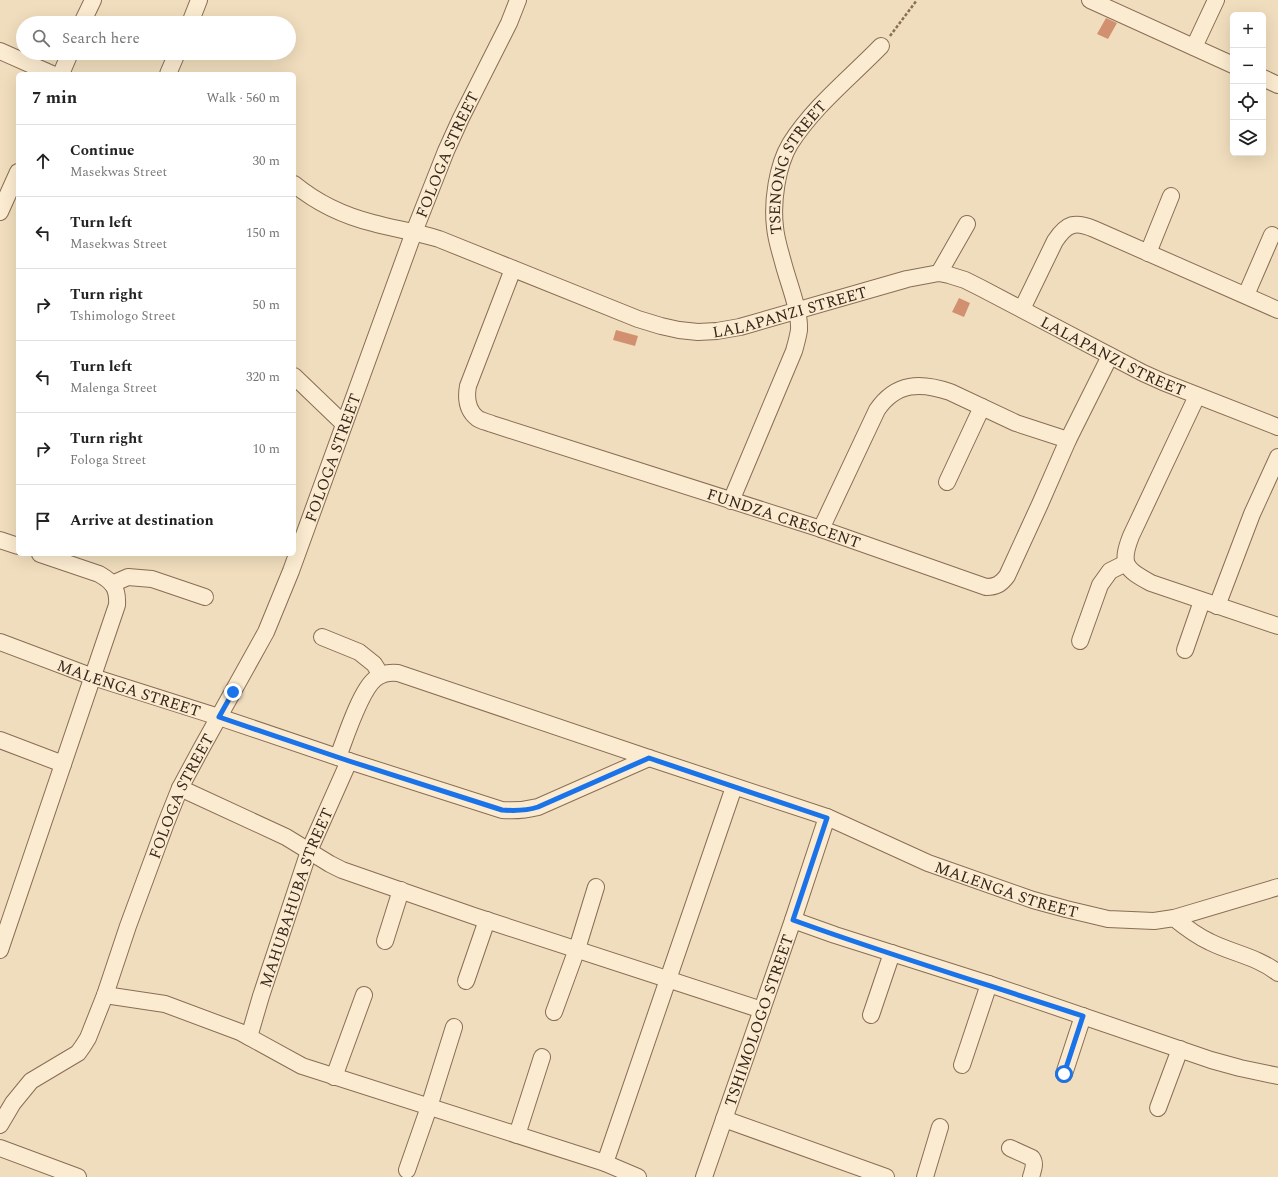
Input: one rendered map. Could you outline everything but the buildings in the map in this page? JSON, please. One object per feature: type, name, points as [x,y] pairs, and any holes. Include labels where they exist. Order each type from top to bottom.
[{"type":"street","points":[[193,16],[199,0]]},
{"type":"street","name":"FOLOGA STREET","points":[[296,555],[414,232],[446,151],[509,23],[518,0]]},
{"type":"street","points":[[1090,0],[1230,64]]},
{"type":"street","points":[[1194,47],[1216,0]]},
{"type":"street","points":[[85,16],[92,1]]},
{"type":"street","name":"TSENONG STREET","points":[[731,501],[794,351],[799,330],[775,227],[776,197],[782,164],[790,145],[822,103],[881,46]]},
{"type":"street","points":[[0,52],[16,59]]},
{"type":"street","points":[[19,60],[47,72]]},
{"type":"street","points":[[62,72],[67,60]]},
{"type":"street","points":[[169,72],[174,60]]},
{"type":"street","points":[[1266,79],[1278,85]]},
{"type":"street","points":[[0,212],[16,176]]},
{"type":"street","name":"LALAPANZI STREET","points":[[296,186],[306,194],[327,206],[373,223],[439,239],[638,319],[679,330],[698,332],[740,327],[796,312],[907,278],[939,273],[949,275],[965,280],[1157,379],[1278,427]]},
{"type":"street","points":[[1148,253],[1171,196]]},
{"type":"street","points":[[939,273],[966,224]]},
{"type":"street","points":[[1022,309],[1060,233],[1071,225],[1078,224],[1086,226],[1278,310]]},
{"type":"street","points":[[1246,295],[1272,235]]},
{"type":"street","name":"FUNDZA CRESCENT","points":[[513,269],[466,394],[471,412],[478,419],[821,529],[981,586],[992,587],[1003,582],[1068,440],[1110,356]]},
{"type":"street","points":[[296,378],[344,424]]},
{"type":"street","points":[[821,529],[871,422],[883,401],[902,389],[914,386],[927,386],[950,392],[1030,428],[1068,440]]},
{"type":"street","points":[[1197,396],[1125,550],[1126,563],[1137,576],[1151,583],[1278,626]]},
{"type":"street","points":[[947,482],[982,407]]},
{"type":"street","points":[[1218,606],[1252,514],[1278,457]]},
{"type":"street","points":[[0,540],[16,545]]},
{"type":"street","points":[[0,950],[3,931],[63,764],[117,605],[118,596],[116,589],[99,574],[46,556]]},
{"type":"street","name":"FOLOGA STREET","points":[[0,1125],[13,1103],[31,1081],[78,1053],[84,1046],[105,995],[131,918],[180,788],[266,632],[296,556]]},
{"type":"street","points":[[1080,641],[1100,585],[1110,571],[1126,563]]},
{"type":"street","points":[[112,584],[128,577],[152,579],[205,597]]},
{"type":"street","points":[[1185,650],[1202,601]]},
{"type":"street","points":[[322,637],[359,652],[374,664],[381,675],[392,672],[409,676],[649,758]]},
{"type":"street","name":"MALENGA STREET","points":[[0,642],[93,677],[502,810],[527,810],[554,801],[649,758],[827,818],[928,863],[1033,900],[1095,917],[1121,920],[1154,921],[1174,918],[1278,887]]},
{"type":"street","name":"MAHUBAHUBA STREET","points":[[249,1037],[309,851],[344,759],[351,723],[368,688],[374,680],[381,675]]},
{"type":"street","points":[[0,740],[63,764]]},
{"type":"street","points":[[606,1163],[734,787]]},
{"type":"street","points":[[180,788],[286,837],[342,870],[487,920],[762,1010]]},
{"type":"street","name":"TSHIMOLOGO STREET","points":[[704,1177],[827,818]]},
{"type":"street","points":[[554,1012],[577,949],[596,888]]},
{"type":"street","points":[[385,941],[400,890]]},
{"type":"street","points":[[1174,918],[1195,934],[1211,943],[1260,962],[1278,973]]},
{"type":"street","points":[[466,981],[487,920]]},
{"type":"street","points":[[793,920],[835,935],[989,984],[1180,1050],[1240,1068],[1278,1076]]},
{"type":"street","points":[[871,1015],[892,953]]},
{"type":"street","points":[[962,1065],[989,984]]},
{"type":"street","points":[[105,995],[165,1004],[220,1024],[249,1037],[302,1066],[606,1163],[638,1177]]},
{"type":"street","points":[[334,1076],[364,995]]},
{"type":"street","points":[[1064,1074],[1083,1016]]},
{"type":"street","points":[[407,1170],[429,1107],[454,1027]]},
{"type":"street","points":[[1158,1108],[1180,1050]]},
{"type":"street","points":[[517,1135],[542,1057]]},
{"type":"street","points":[[724,1119],[886,1177]]},
{"type":"street","points":[[925,1177],[940,1127]]},
{"type":"street","points":[[0,1148],[78,1177]]},
{"type":"street","points":[[1010,1148],[1034,1160],[1034,1167],[1031,1177]]},
{"type":"path","points":[[881,46],[917,0]]},
{"type":"route","points":[[233,692],[219,717],[285,740],[502,810],[527,810],[538,807],[649,758],[827,818],[793,920],[1083,1016],[1064,1074]]}]
